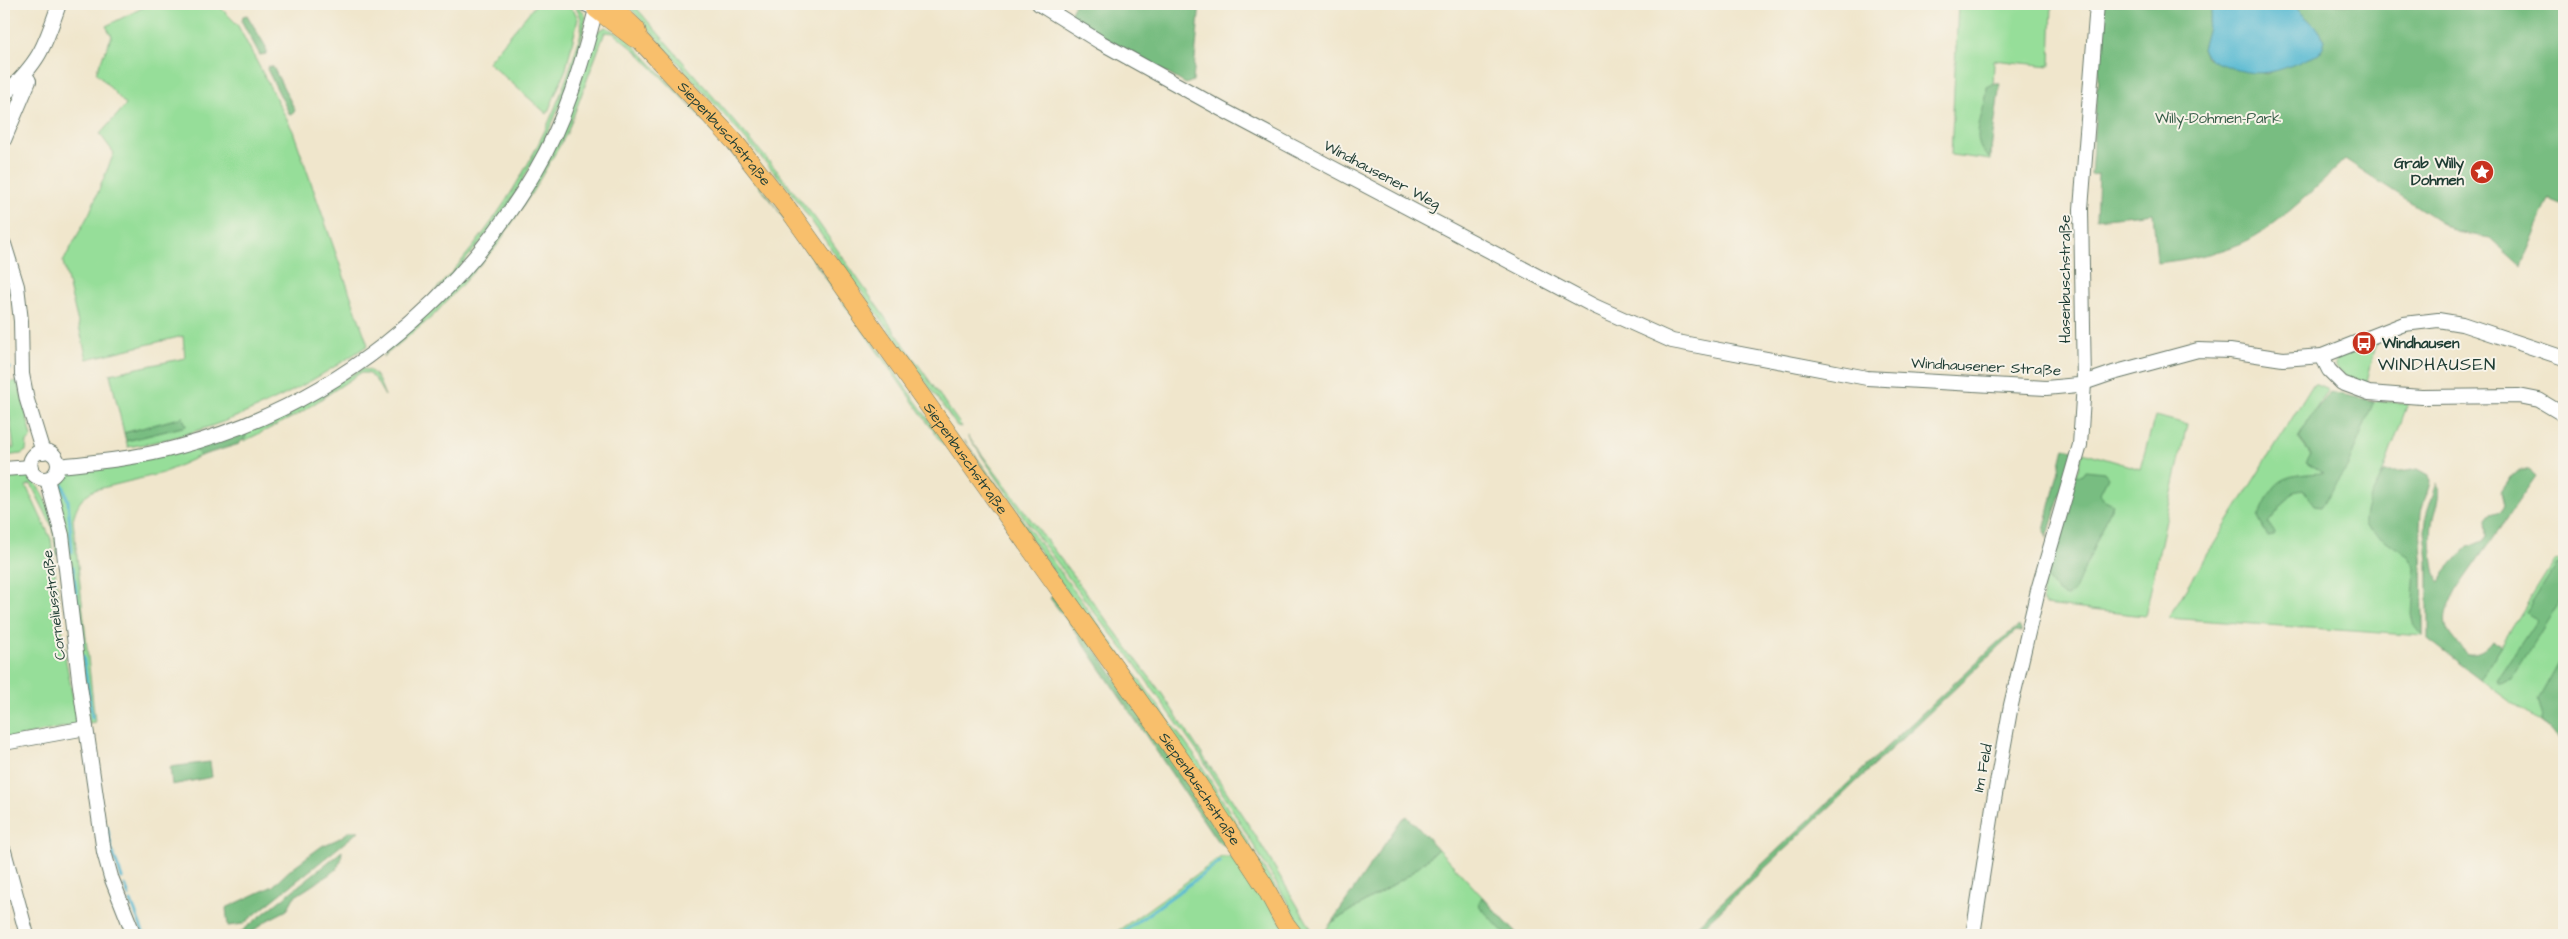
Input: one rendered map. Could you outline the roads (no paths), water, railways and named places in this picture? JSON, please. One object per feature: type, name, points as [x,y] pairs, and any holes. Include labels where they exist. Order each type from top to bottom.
[{"type":"main road","name":"Siepenbuschstraße","points":[[597,5],[636,29],[639,39],[734,142],[786,206],[1191,774],[1264,884],[1284,922],[1294,935]]},
{"type":"street","points":[[4,95],[25,75],[46,42],[59,4]]},
{"type":"street","name":"Windhausener Weg","points":[[1039,4],[1100,42],[1221,108],[1594,306],[1672,341],[1719,352]]},
{"type":"street","name":"Hasenbuschstraße","points":[[2034,608],[2080,445],[2084,383],[2081,312],[2081,209],[2097,4]]},
{"type":"street","points":[[58,466],[161,452],[234,430],[285,408],[326,385],[354,368],[410,325],[446,290],[478,254],[536,170],[574,83],[597,5]]},
{"type":"street","points":[[4,140],[29,81],[25,75]]},
{"type":"street","points":[[4,244],[17,286],[21,321],[22,374],[27,400],[43,452]]},
{"type":"street","name":"Windhausener Straße","points":[[1719,352],[1867,378],[2064,388],[2198,350],[2230,350],[2283,358],[2322,356],[2404,324],[2438,320],[2462,324],[2564,358]]},
{"type":"street","points":[[2322,356],[2329,370],[2342,383],[2369,393],[2420,397],[2519,396],[2539,400],[2564,415]]},
{"type":"street","points":[[43,452],[54,455],[58,466],[55,474],[47,478],[37,476],[31,467],[35,456],[43,452]]},
{"type":"street","points":[[4,470],[31,467]]},
{"type":"street","name":"Corneliusstraße","points":[[47,478],[62,535],[86,728],[104,852],[111,876],[134,935]]},
{"type":"street","name":"Im Feld","points":[[1973,935],[1997,781],[2034,608]]},
{"type":"street","points":[[4,742],[86,728]]},
{"type":"street","points":[[4,851],[27,935]]},
{"type":"water","points":[[2214,4],[2292,4],[2317,28],[2325,40],[2323,47],[2318,54],[2284,68],[2263,73],[2251,73],[2222,65],[2209,58],[2202,49]]},
{"type":"waterway","points":[[4,364],[10,368]]},
{"type":"waterway","points":[[63,485],[68,501],[72,552]]},
{"type":"waterway","points":[[73,567],[82,645]]},
{"type":"waterway","points":[[83,656],[92,718]]},
{"type":"waterway","points":[[107,826],[112,851],[122,878]]},
{"type":"waterway","points":[[1119,935],[1220,862]]},
{"type":"waterway","points":[[125,885],[129,896]]},
{"type":"waterway","points":[[131,901],[143,932]]},
{"type":"place","name":"Grab Willy Dohmen","points":[[2482,172]]},
{"type":"place","name":"Windhausen","points":[[2364,343]]},
{"type":"district","name":"WINDHAUSEN","points":[[2437,364]]},
{"type":"park label","name":"Willy-Dohmen-Park","points":[[2218,118]]}]
